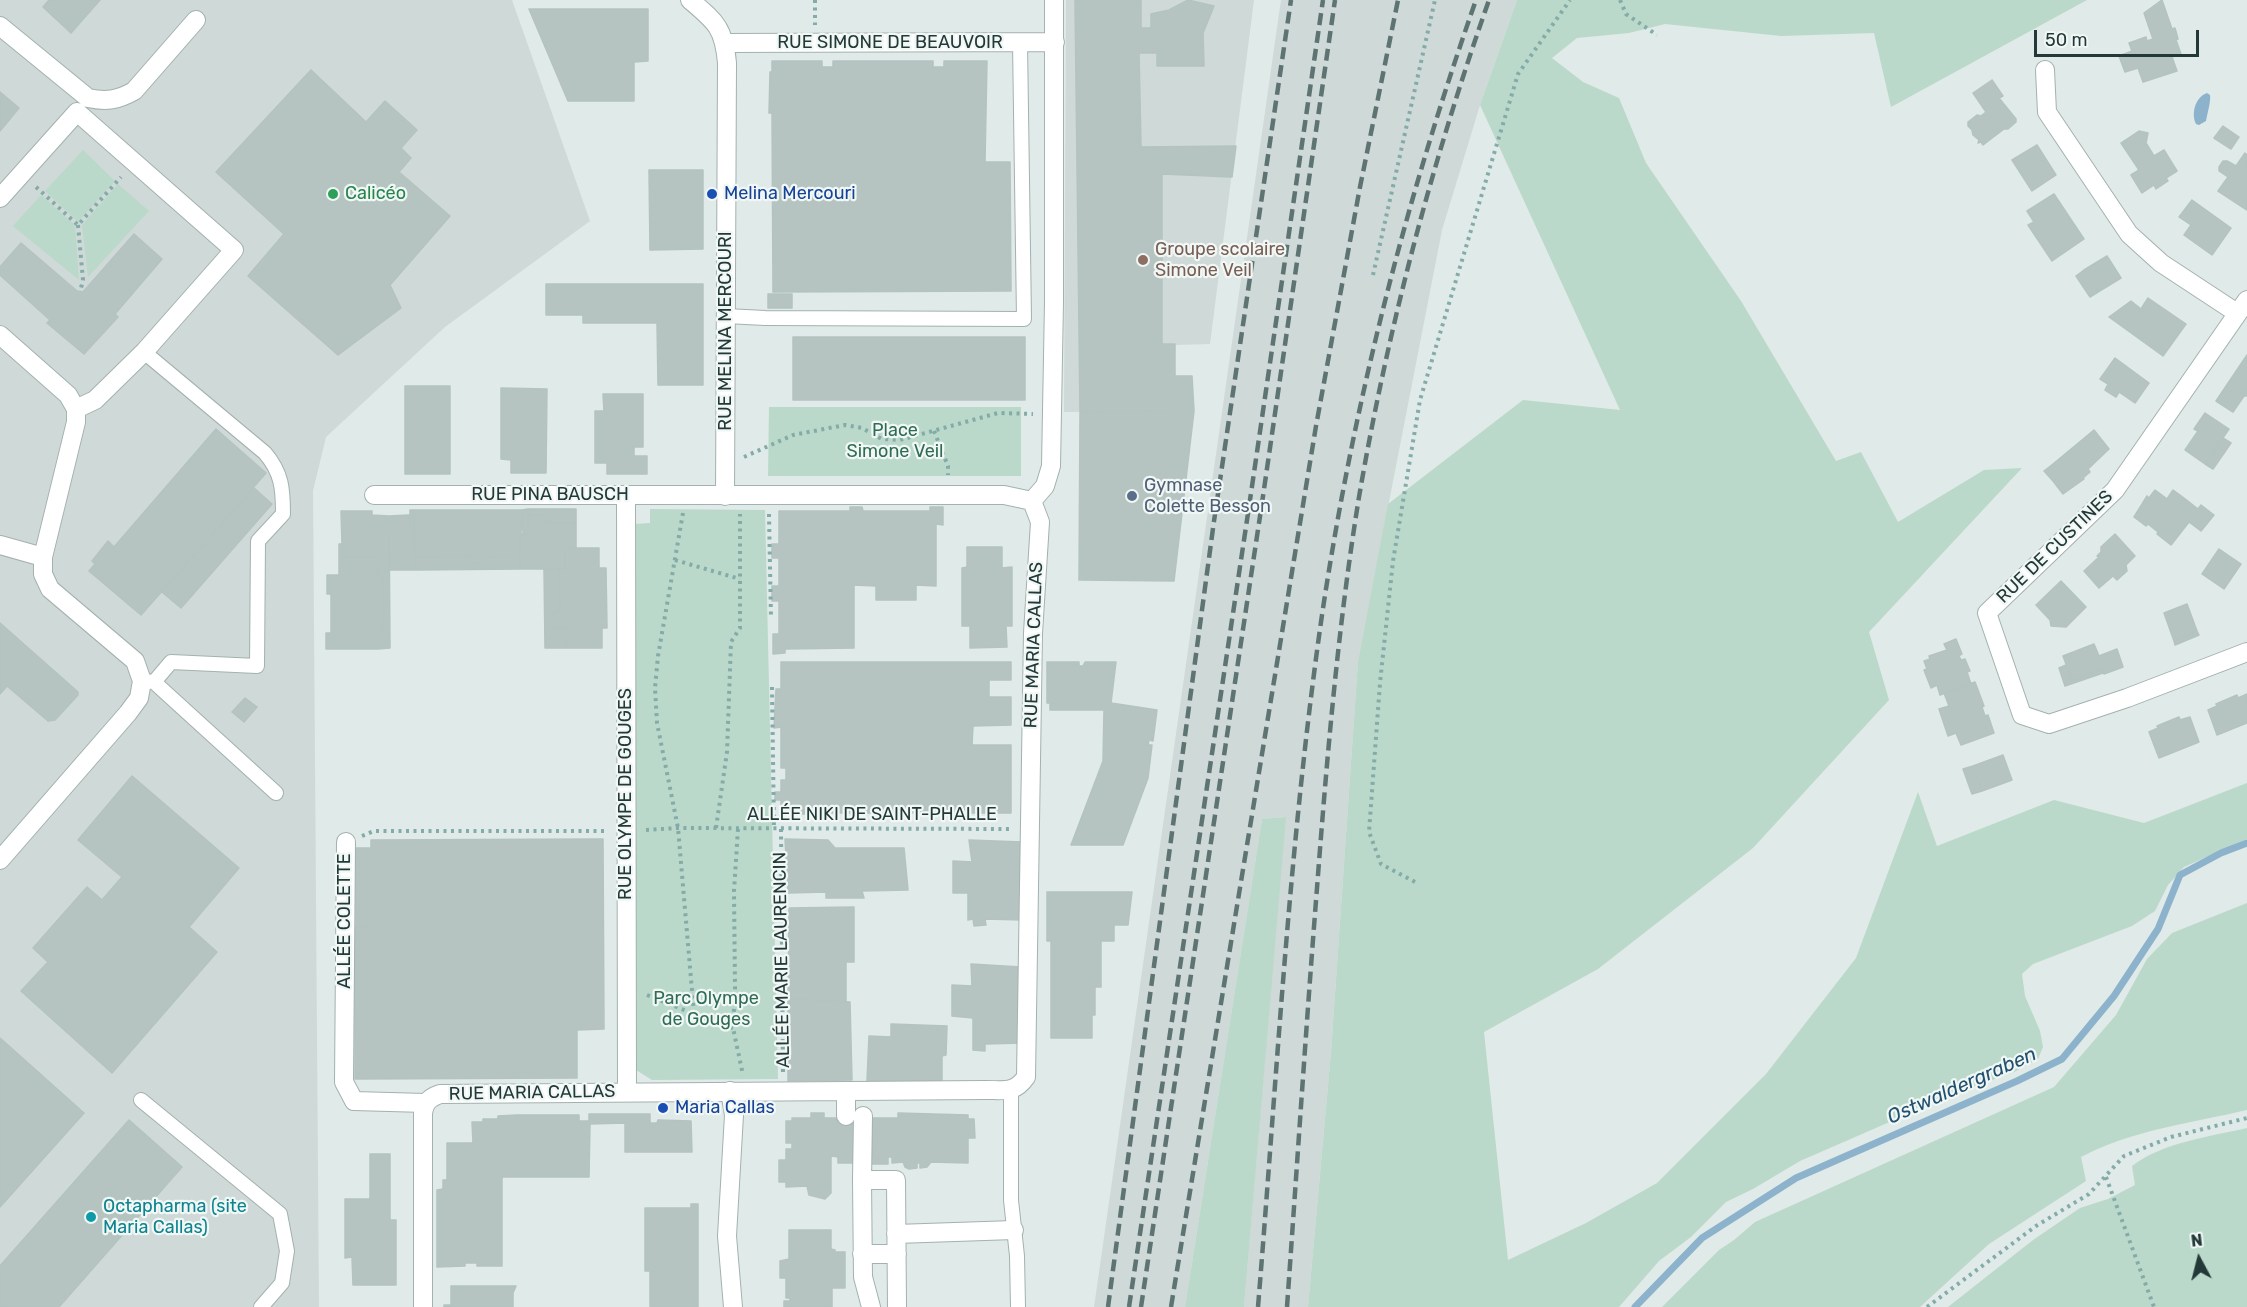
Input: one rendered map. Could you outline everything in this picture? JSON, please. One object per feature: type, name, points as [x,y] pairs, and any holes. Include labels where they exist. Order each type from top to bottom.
[{"type":"street","points":[[690,0],[719,28],[725,43]]},
{"type":"street","points":[[732,496],[1004,495],[1032,501],[1045,486],[1051,466],[1052,415],[1054,0]]},
{"type":"street","points":[[0,198],[82,105],[122,98],[134,91],[196,20]]},
{"type":"street","points":[[0,26],[82,105],[134,162],[234,250],[144,352],[95,400],[76,410]]},
{"type":"street","name":"RUE SIMONE DE BEAUVOIR","points":[[725,43],[1055,42]]},
{"type":"street","name":"RUE MELINA MERCOURI","points":[[725,43],[725,458],[732,496]]},
{"type":"street","points":[[2045,70],[2046,112],[2129,234],[2161,263],[2242,307]]},
{"type":"street","name":"RUE DE CUSTINES","points":[[2242,307],[2115,490],[1987,613],[2022,715],[2049,724],[2127,698],[2247,652]]},
{"type":"street","points":[[0,335],[68,395],[76,410],[76,422],[44,557],[43,574],[50,589],[135,662],[148,681],[128,713],[0,860]]},
{"type":"street","name":"RUE PINA BAUSCH","points":[[374,495],[732,496]]},
{"type":"street","name":"RUE OLYMPE DE GOUGES","points":[[626,495],[627,1092]]},
{"type":"street","name":"RUE MARIA CALLAS","points":[[423,1307],[422,1139],[425,1103],[430,1097],[454,1093],[1011,1090],[1020,1086],[1026,1077],[1033,633],[1040,522],[1032,501]]},
{"type":"street","points":[[0,544],[44,557]]},
{"type":"street","name":"ALLÉE COLETTE","points":[[345,842],[344,1082],[354,1101],[425,1103]]},
{"type":"street","points":[[730,1091],[734,1115],[727,1236],[733,1307]]},
{"type":"street","points":[[846,1091],[855,1116],[862,1180],[863,1277],[871,1307]]},
{"type":"street","points":[[862,1180],[896,1180],[897,1307]]},
{"type":"street","points":[[896,1234],[1014,1230]]},
{"type":"street","points":[[862,1254],[897,1254]]},
{"type":"lane","points":[[726,316],[1024,319],[1020,42]]},
{"type":"lane","points":[[144,352],[265,453],[277,467],[283,493],[283,514],[258,541],[257,666],[171,662],[148,681],[276,793]]},
{"type":"lane","points":[[1011,1090],[1011,1200],[1017,1256],[1018,1307]]},
{"type":"lane","points":[[141,1100],[280,1214],[287,1251],[282,1283],[261,1307]]},
{"type":"path","points":[[1373,275],[1435,0]]},
{"type":"path","points":[[1415,882],[1381,864],[1369,832],[1380,683],[1392,572],[1420,400],[1518,75],[1570,0]]},
{"type":"path","points":[[1620,0],[1626,14],[1657,35]]},
{"type":"path","points":[[78,225],[134,162]]},
{"type":"path","points":[[22,174],[78,225],[83,280],[80,292]]},
{"type":"path","points":[[725,458],[748,457],[793,435],[844,424],[862,428],[882,439],[900,440],[998,413],[1052,415]]},
{"type":"path","points":[[934,430],[948,466],[948,496]]},
{"type":"path","points":[[686,496],[658,656],[655,688],[657,723],[678,828],[694,1014]]},
{"type":"path","points":[[716,828],[727,753],[731,642],[740,628],[740,579],[732,496]]},
{"type":"path","points":[[769,496],[771,618]]},
{"type":"path","points":[[675,560],[740,579]]},
{"type":"path","name":"ALLÉE MARIE LAURENCIN","points":[[772,687],[774,829]]},
{"type":"path","name":"ALLÉE COLETTE","points":[[345,842],[374,831],[626,831],[678,828]]},
{"type":"path","name":"ALLÉE NIKI DE SAINT-PHALLE","points":[[678,828],[1029,829]]},
{"type":"path","points":[[730,1091],[743,1077],[734,1028],[734,891],[738,829]]},
{"type":"path","name":"ALLÉE MARIE LAURENCIN","points":[[781,829],[783,1091]]},
{"type":"path","points":[[627,986],[734,1028]]},
{"type":"path","points":[[1927,1307],[2036,1226],[2089,1194],[2124,1155],[2171,1137],[2247,1118]]},
{"type":"path","points":[[2106,1176],[2154,1307]]},
{"type":"shaded area","points":[[0,0],[512,0],[590,221],[445,327],[326,437],[313,491],[319,1307],[0,1307]]},
{"type":"shaded area","name":"Groupe scolaire Simone Veil","points":[[1066,0],[1254,0],[1210,344],[1175,345],[1175,376],[1192,376],[1194,411],[1064,412]]},
{"type":"shaded area","points":[[1281,0],[1517,0],[1480,105],[1442,230],[1358,661],[1331,1052],[1308,1307],[1244,1307],[1285,817],[1262,819],[1185,1307],[1094,1307]]},
{"type":"green space","points":[[1517,0],[2087,0],[1891,107],[1874,33],[1781,36],[1665,24],[1629,33],[1577,38],[1552,58],[1583,82],[1619,98],[1646,163],[1741,301],[1836,461],[1861,452],[1898,522],[1984,470],[2022,468],[1869,632],[1889,700],[1753,848],[1598,969],[1484,1032],[1508,1260],[1586,1223],[1657,1183],[1766,1074],[1856,958],[1918,792],[1937,846],[2054,800],[2144,823],[2247,783],[2247,839],[2184,867],[2168,885],[2155,911],[2132,926],[2033,964],[2022,974],[2025,996],[2040,1031],[2043,1047],[2038,1059],[2014,1072],[1954,1094],[1800,1161],[1726,1202],[1691,1237],[1659,1261],[1619,1307],[1308,1307],[1331,1052],[1358,661],[1388,504],[1523,400],[1620,410],[1480,105]]},
{"type":"green space","points":[[83,150],[115,181],[78,222],[45,191]]},
{"type":"green space","points":[[118,184],[149,211],[88,277],[82,225]]},
{"type":"green space","points":[[41,195],[75,225],[79,280],[13,226]]},
{"type":"green space","name":"Place Simone Veil","points":[[769,407],[1021,407],[1021,476],[768,476]]},
{"type":"green space","name":"Parc Olympe de Gouges","points":[[650,509],[765,510],[778,1079],[652,1080],[636,1070],[634,524],[650,523]]},
{"type":"green space","points":[[1286,817],[1244,1307],[1185,1307],[1262,819]]},
{"type":"green space","points":[[2247,903],[2247,1110],[2141,1134],[2081,1157],[2086,1181],[1989,1244],[1920,1307],[1662,1307],[1719,1250],[1755,1222],[2054,1087],[2116,1015],[2147,959],[2172,933]]},
{"type":"green space","points":[[2247,1128],[2247,1307],[1948,1307],[2033,1240],[2080,1208],[2108,1199],[2135,1185],[2132,1166],[2145,1158],[2187,1141]]},
{"type":"water","points":[[2207,93],[2210,98],[2206,121],[2199,125],[2196,124],[2194,116],[2195,106]]},
{"type":"building","points":[[49,0],[100,0],[71,33],[43,7]]},
{"type":"building","points":[[1075,0],[1141,0],[1141,28],[1151,28],[1151,14],[1169,10],[1188,0],[1214,6],[1203,33],[1204,66],[1157,66],[1157,53],[1139,53],[1141,147],[1236,146],[1232,177],[1162,174],[1162,344],[1175,344],[1175,376],[1192,376],[1194,411],[1080,412]]},
{"type":"building","points":[[2162,0],[2172,29],[2175,28],[2181,54],[2172,57],[2177,71],[2143,82],[2138,68],[2125,72],[2119,56],[2132,51],[2129,43],[2146,37],[2147,41],[2153,39],[2144,13]]},
{"type":"building","points":[[529,9],[648,9],[648,61],[634,62],[634,101],[568,101]]},
{"type":"building","points":[[772,61],[822,61],[822,67],[833,67],[833,61],[933,61],[933,67],[944,67],[944,61],[987,61],[985,162],[1010,162],[1011,291],[773,292],[772,113],[769,113]]},
{"type":"building","name":"Calicéo","points":[[311,70],[366,122],[385,101],[417,130],[401,148],[411,158],[399,172],[450,216],[390,285],[401,308],[338,355],[248,276],[284,234],[216,172]]},
{"type":"building","points":[[1992,80],[2003,96],[1999,98],[2016,122],[1983,145],[1981,142],[1978,143],[1979,140],[1973,135],[1968,122],[1986,112],[1973,93]]},
{"type":"building","points":[[0,92],[19,108],[0,131]]},
{"type":"building","points":[[2223,126],[2239,137],[2231,149],[2214,138]]},
{"type":"building","points":[[2139,131],[2148,133],[2146,143],[2154,156],[2164,150],[2177,171],[2166,178],[2168,181],[2156,189],[2154,185],[2142,193],[2131,175],[2139,170],[2121,143]]},
{"type":"building","points":[[2037,145],[2056,175],[2032,191],[2012,160]]},
{"type":"building","points":[[2245,153],[2247,155],[2247,210],[2218,191],[2228,177],[2219,171],[2223,161],[2236,166]]},
{"type":"building","points":[[649,170],[703,170],[703,249],[650,250]]},
{"type":"building","points":[[2054,194],[2084,239],[2052,261],[2028,225],[2034,222],[2027,211]]},
{"type":"building","points":[[2192,200],[2231,228],[2212,255],[2184,235],[2191,225],[2179,217]]},
{"type":"building","points":[[134,234],[162,259],[115,314],[118,317],[84,354],[47,323],[50,320],[0,275],[0,267],[21,243],[77,291],[83,292]]},
{"type":"building","points":[[2107,256],[2121,278],[2098,292],[2084,270]]},
{"type":"building","points":[[2084,270],[2098,292],[2090,297],[2076,276]]},
{"type":"building","points":[[546,284],[703,284],[703,385],[658,385],[657,323],[583,323],[583,315],[546,315]]},
{"type":"building","points":[[768,294],[792,294],[792,308],[768,308]]},
{"type":"building","points":[[2148,298],[2186,324],[2163,356],[2109,317],[2131,301],[2141,309]]},
{"type":"building","points":[[793,337],[1025,337],[1025,400],[793,400]]},
{"type":"building","points":[[2247,355],[2247,396],[2244,396],[2233,412],[2216,401]]},
{"type":"building","points":[[2115,358],[2149,383],[2135,403],[2119,392],[2116,397],[2105,390],[2108,384],[2100,379]]},
{"type":"building","points":[[405,386],[450,386],[450,474],[405,474]]},
{"type":"building","points":[[501,388],[547,389],[546,473],[511,473],[511,460],[501,459]]},
{"type":"building","points":[[603,394],[643,394],[643,447],[634,447],[634,456],[647,456],[647,474],[607,474],[607,463],[595,463],[595,411],[604,411]]},
{"type":"building","name":"Gymnase Colette Besson","points":[[1194,411],[1174,581],[1079,580],[1080,412]]},
{"type":"building","points":[[2205,413],[2229,429],[2205,464],[2185,450],[2198,431],[2194,429]]},
{"type":"building","points":[[216,429],[266,473],[141,615],[89,571],[95,564],[92,561],[108,541],[114,547]]},
{"type":"building","points":[[2094,430],[2109,449],[2088,469],[2090,472],[2084,479],[2063,494],[2053,481],[2061,474],[2053,464]]},
{"type":"building","points":[[2223,438],[2231,443],[2213,469],[2205,464]]},
{"type":"building","points":[[2053,464],[2061,474],[2053,481],[2044,471]]},
{"type":"building","points":[[254,488],[272,504],[181,608],[162,592]]},
{"type":"building","points":[[2155,490],[2178,507],[2184,498],[2198,509],[2201,505],[2214,515],[2201,531],[2189,522],[2171,545],[2148,524],[2146,526],[2134,517],[2147,496],[2149,498]]},
{"type":"building","points":[[2173,490],[2184,498],[2178,507],[2167,499]]},
{"type":"building","points":[[850,507],[862,507],[863,511],[930,511],[930,507],[943,507],[943,525],[936,524],[936,586],[916,585],[916,600],[876,600],[876,586],[854,585],[854,648],[785,649],[785,653],[773,654],[773,634],[779,634],[779,601],[772,601],[772,586],[779,586],[779,558],[772,558],[772,544],[779,544],[779,511],[850,511]]},
{"type":"building","points":[[528,509],[576,509],[576,523],[546,523],[546,515],[528,515]]},
{"type":"building","points":[[528,509],[528,534],[523,534],[522,510]]},
{"type":"building","points":[[410,510],[414,510],[414,531],[410,531]]},
{"type":"building","points":[[414,510],[522,510],[520,556],[483,557],[483,563],[470,563],[470,556],[415,557]]},
{"type":"building","points":[[341,511],[372,511],[372,515],[389,516],[390,648],[378,649],[378,630],[383,630],[383,576],[378,576],[378,557],[339,557],[339,544],[342,544]]},
{"type":"building","points":[[409,515],[410,531],[414,531],[415,570],[389,570],[389,516]]},
{"type":"building","points":[[528,515],[546,515],[546,523],[576,523],[576,548],[565,548],[565,569],[520,569],[520,534],[528,534]]},
{"type":"building","points":[[2115,534],[2135,556],[2126,565],[2127,571],[2117,580],[2113,576],[2099,588],[2084,571],[2099,557],[2097,556],[2101,552],[2101,547]]},
{"type":"building","points":[[967,547],[1002,547],[1002,568],[1012,567],[1012,626],[1006,626],[1007,647],[970,648],[970,626],[962,626],[962,568],[967,567]]},
{"type":"building","points":[[565,548],[599,548],[599,568],[606,568],[607,628],[602,628],[602,648],[566,648],[565,628],[554,628],[554,612],[560,612],[559,569],[565,569]]},
{"type":"building","points":[[2219,549],[2241,564],[2224,589],[2202,574]]},
{"type":"building","points":[[470,556],[470,563],[483,563],[483,557],[520,556],[520,569],[415,570],[415,557]]},
{"type":"building","points":[[339,557],[378,557],[378,576],[383,576],[383,630],[378,630],[378,649],[326,649],[326,633],[331,633],[331,594],[327,594],[327,575],[339,575]]},
{"type":"building","points":[[544,569],[559,569],[560,612],[554,612],[554,628],[565,628],[566,648],[545,648]]},
{"type":"building","points":[[2061,581],[2086,607],[2066,627],[2051,626],[2050,620],[2036,605]]},
{"type":"building","points":[[2187,604],[2197,631],[2174,641],[2164,613]]},
{"type":"building","points":[[0,623],[78,692],[78,695],[55,720],[48,721],[7,686],[0,694]]},
{"type":"building","points":[[2197,631],[2199,635],[2175,645],[2174,641]]},
{"type":"building","points":[[1956,639],[1962,654],[1959,656],[1961,660],[1965,659],[1970,671],[1967,672],[1971,684],[1940,695],[1937,685],[1931,688],[1924,670],[1927,669],[1924,661],[1930,659],[1929,656],[1947,650],[1944,644]]},
{"type":"building","points":[[2094,644],[2099,656],[2117,649],[2123,667],[2104,674],[2102,669],[2072,680],[2063,656]]},
{"type":"building","points":[[781,662],[1011,662],[1011,680],[989,680],[989,697],[1011,697],[1011,725],[973,726],[972,745],[1011,745],[1011,813],[825,813],[825,815],[781,813],[781,800],[775,800],[775,792],[781,792],[781,780],[786,780],[786,768],[781,768],[781,727],[774,728],[776,689],[781,689]]},
{"type":"building","points":[[1047,662],[1079,662],[1079,666],[1083,666],[1085,662],[1116,662],[1111,703],[1157,710],[1153,741],[1149,740],[1148,745],[1152,745],[1148,778],[1123,845],[1071,845],[1103,761],[1104,710],[1050,710],[1050,703],[1047,703]]},
{"type":"building","points":[[2066,665],[2072,680],[2102,669],[2103,673],[2065,686],[2059,668]]},
{"type":"building","points":[[1975,682],[1984,706],[1982,707],[1985,716],[1988,715],[1994,733],[1961,745],[1956,733],[1948,736],[1939,709],[1949,706],[1944,693]]},
{"type":"building","points":[[2247,694],[2247,723],[2217,735],[2208,710],[2237,695],[2238,698]]},
{"type":"building","points":[[245,698],[257,707],[244,722],[232,712]]},
{"type":"building","points":[[2179,717],[2180,720],[2190,717],[2199,742],[2159,758],[2149,732]]},
{"type":"building","points":[[2003,755],[2012,780],[1982,791],[1973,766]]},
{"type":"building","points":[[1973,766],[1982,791],[1972,794],[1963,769]]},
{"type":"building","points":[[132,776],[239,868],[189,927],[217,952],[112,1073],[21,991],[48,962],[33,948],[87,887],[102,900],[122,877],[78,840]]},
{"type":"building","points":[[603,839],[604,1029],[577,1030],[577,1078],[355,1079],[355,927],[371,927],[356,926],[356,848],[371,848],[371,840]]},
{"type":"building","points":[[785,839],[828,840],[835,848],[904,848],[908,890],[862,891],[864,898],[826,898],[826,892],[788,893]]},
{"type":"building","points":[[969,840],[1022,842],[1023,920],[985,919],[986,925],[974,926],[973,919],[968,920],[968,893],[953,893],[953,861],[972,862]]},
{"type":"building","points":[[1047,892],[1132,892],[1128,925],[1114,925],[1114,941],[1101,941],[1101,987],[1095,987],[1092,1038],[1051,1038],[1051,941],[1047,941]]},
{"type":"building","points":[[854,907],[854,962],[846,962],[846,1002],[788,999],[789,908]]},
{"type":"building","points":[[971,964],[1021,967],[1023,1043],[985,1044],[985,1051],[973,1050],[973,1018],[952,1016],[952,985],[972,986]]},
{"type":"building","points":[[788,999],[850,1002],[852,1080],[788,1081]]},
{"type":"building","points":[[891,1024],[947,1026],[946,1055],[942,1056],[942,1081],[867,1081],[869,1036],[891,1037]]},
{"type":"building","points":[[0,1038],[84,1113],[0,1207]]},
{"type":"building","points":[[811,1113],[824,1113],[824,1118],[854,1118],[856,1163],[838,1163],[838,1157],[831,1156],[831,1193],[825,1199],[809,1195],[807,1186],[786,1187],[786,1182],[779,1182],[779,1160],[786,1160],[786,1149],[792,1149],[792,1143],[786,1143],[786,1121],[792,1121],[792,1118],[811,1118]]},
{"type":"building","points":[[898,1113],[968,1115],[968,1119],[974,1119],[975,1138],[968,1138],[968,1163],[931,1162],[927,1167],[920,1168],[920,1163],[917,1163],[917,1168],[909,1169],[903,1162],[892,1163],[892,1157],[888,1157],[888,1164],[870,1164],[872,1118],[898,1118]]},
{"type":"building","points":[[589,1114],[650,1114],[650,1123],[657,1123],[658,1120],[691,1121],[692,1152],[625,1152],[625,1123],[590,1124],[589,1177],[502,1177],[502,1266],[477,1266],[477,1263],[465,1263],[465,1266],[437,1267],[437,1190],[443,1189],[443,1180],[447,1180],[447,1143],[473,1143],[472,1122],[483,1122],[483,1119],[517,1115],[579,1115],[579,1121],[589,1121]]},
{"type":"building","name":"Octapharma (site Maria Callas)","points":[[129,1120],[182,1167],[59,1307],[0,1307],[0,1266]]},
{"type":"building","points":[[370,1154],[390,1154],[390,1220],[396,1220],[396,1285],[353,1285],[352,1257],[345,1258],[345,1199],[370,1199]]},
{"type":"building","points":[[691,1204],[698,1204],[698,1307],[650,1307],[650,1271],[645,1271],[645,1208],[691,1208]]},
{"type":"building","points":[[789,1230],[831,1230],[831,1249],[835,1252],[845,1252],[845,1288],[832,1288],[832,1307],[784,1307],[784,1301],[790,1301],[790,1298],[786,1298],[786,1278],[780,1278],[780,1261],[789,1259]]},
{"type":"building","points":[[451,1286],[516,1286],[513,1293],[513,1307],[444,1307],[444,1305],[451,1305]]},
{"type":"waterway","name":"Ostwaldergraben","points":[[1635,1307],[1702,1238],[1796,1178],[2062,1059],[2114,996],[2158,929],[2180,875],[2221,853],[2247,843]]},
{"type":"railway","points":[[1108,1307],[1214,521],[1291,0]]},
{"type":"railway","points":[[1129,1307],[1323,0]]},
{"type":"railway","points":[[1141,1307],[1335,0]]},
{"type":"railway","points":[[1171,1307],[1316,426],[1360,187],[1398,0]]},
{"type":"railway","points":[[1258,1307],[1292,874],[1311,701],[1335,537],[1349,459],[1384,304],[1427,151],[1476,0]]},
{"type":"railway","points":[[1287,1307],[1329,741],[1345,594],[1359,497],[1398,308],[1430,184],[1489,0]]},
{"type":"place","name":"Calicéo","points":[[333,194]]},
{"type":"place","name":"Melina Mercouri","points":[[712,194]]},
{"type":"place","name":"Groupe scolaire Simone Veil","points":[[1143,260]]},
{"type":"place","name":"Gymnase Colette Besson","points":[[1132,496]]},
{"type":"place","name":"Maria Callas","points":[[663,1108]]},
{"type":"place","name":"Octapharma (site Maria Callas)","points":[[91,1217]]}]
